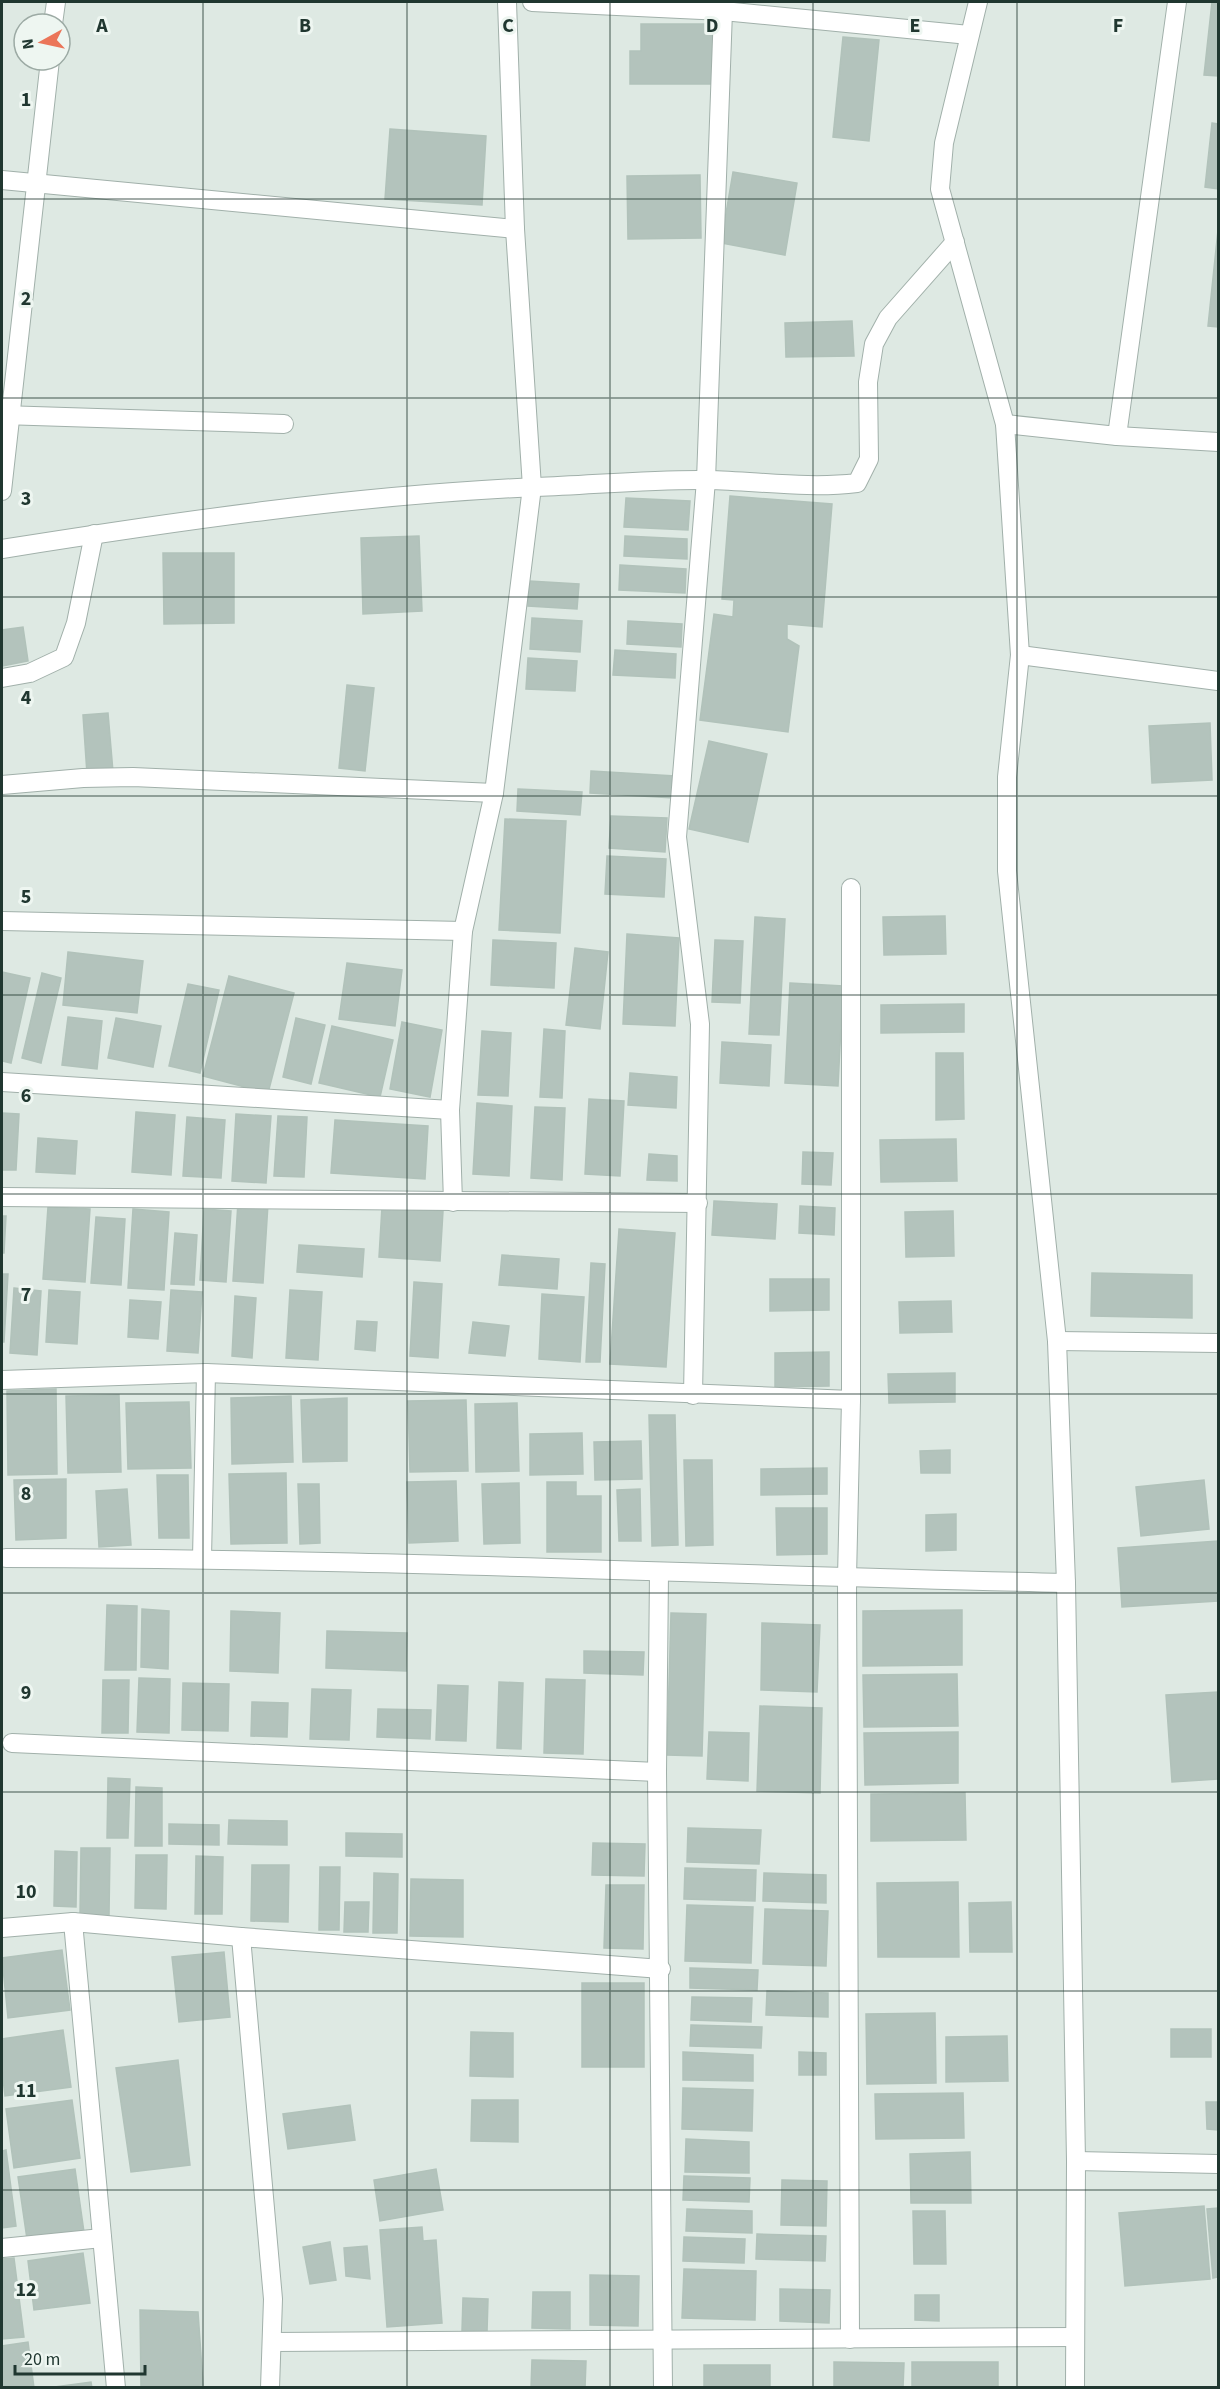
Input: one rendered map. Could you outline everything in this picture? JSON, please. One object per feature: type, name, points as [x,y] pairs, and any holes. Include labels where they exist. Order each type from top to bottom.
[{"type":"street","points":[[453,1202],[450,1110],[463,932],[494,793],[532,487],[515,229],[507,2]]},
{"type":"street","points":[[532,2],[723,11],[969,35]]},
{"type":"street","points":[[978,2],[944,143],[940,189],[1005,424],[1020,655],[1007,777],[1007,871],[1057,1341],[1066,1582],[1076,2161],[1074,2388]]},
{"type":"street","points":[[1117,436],[1177,2]]},
{"type":"street","points":[[693,1395],[700,1024],[677,837],[706,480],[723,11]]},
{"type":"street","points":[[2,491],[6,416],[37,184],[49,72]]},
{"type":"street","points":[[2,180],[515,229]]},
{"type":"street","points":[[2,549],[94,534],[345,502],[532,487],[706,480],[835,486],[857,483],[869,459],[868,382],[874,344],[888,318],[955,242]]},
{"type":"street","points":[[6,416],[284,424]]},
{"type":"street","points":[[1005,424],[1117,436],[1218,442]]},
{"type":"street","points":[[2,678],[30,674],[64,657],[76,623],[94,534]]},
{"type":"street","points":[[1020,655],[1218,681]]},
{"type":"street","points":[[2,785],[83,778],[133,777],[494,793]]},
{"type":"street","points":[[850,2339],[847,1578],[851,1400],[851,888]]},
{"type":"street","points":[[2,921],[463,932]]},
{"type":"street","points":[[2,1082],[450,1110]]},
{"type":"street","points":[[2,1197],[698,1203]]},
{"type":"street","points":[[1057,1341],[1218,1343]]},
{"type":"street","points":[[2,1380],[206,1373],[851,1400]]},
{"type":"street","points":[[202,1558],[206,1373]]},
{"type":"street","points":[[6,1558],[202,1558],[659,1573],[1066,1582]]},
{"type":"street","points":[[659,1573],[657,1772],[661,1969],[663,2388]]},
{"type":"street","points":[[12,1743],[657,1772]]},
{"type":"street","points":[[2,1928],[73,1922],[661,1969]]},
{"type":"street","points":[[73,1922],[116,2388]]},
{"type":"street","points":[[240,1937],[273,2299],[270,2388]]},
{"type":"street","points":[[1076,2161],[1218,2164]]},
{"type":"street","points":[[2,2248],[102,2238]]},
{"type":"street","points":[[272,2342],[1075,2337]]},
{"type":"building","points":[[1212,2],[1218,2],[1218,76],[1204,75]]},
{"type":"building","points":[[641,24],[715,24],[714,84],[630,84],[630,51],[641,51]]},
{"type":"building","points":[[843,37],[879,40],[869,141],[833,137]]},
{"type":"building","points":[[1212,123],[1218,124],[1218,189],[1205,187]]},
{"type":"building","points":[[390,129],[486,136],[482,205],[385,199]]},
{"type":"building","points":[[733,172],[797,183],[785,255],[721,243]]},
{"type":"building","points":[[700,175],[701,238],[628,239],[627,176]]},
{"type":"building","points":[[1218,230],[1218,327],[1208,326]]},
{"type":"building","points":[[852,321],[854,356],[786,357],[785,323]]},
{"type":"building","points":[[730,496],[832,504],[822,627],[787,624],[787,639],[799,646],[788,732],[700,720],[714,614],[733,617],[734,600],[722,599]]},
{"type":"building","points":[[626,498],[690,501],[688,530],[624,527]]},
{"type":"building","points":[[419,536],[422,611],[363,614],[361,538]]},
{"type":"building","points":[[625,536],[687,539],[687,559],[624,556]]},
{"type":"building","points":[[163,553],[234,553],[234,623],[164,624]]},
{"type":"building","points":[[620,565],[686,569],[685,593],[619,590]]},
{"type":"building","points":[[529,581],[579,584],[577,609],[528,606]]},
{"type":"building","points":[[532,618],[582,621],[580,652],[530,649]]},
{"type":"building","points":[[628,621],[682,624],[681,647],[627,644]]},
{"type":"building","points":[[23,627],[28,661],[2,666],[2,630]]},
{"type":"building","points":[[615,650],[676,654],[675,678],[613,675]]},
{"type":"building","points":[[528,658],[577,661],[575,691],[526,689]]},
{"type":"building","points":[[347,685],[374,688],[365,771],[339,768]]},
{"type":"building","points":[[108,713],[113,772],[87,774],[83,715]]},
{"type":"building","points":[[1210,723],[1212,780],[1152,783],[1149,726]]},
{"type":"building","points":[[709,741],[767,754],[748,842],[689,829]]},
{"type":"building","points":[[591,771],[675,776],[674,798],[590,793]]},
{"type":"building","points":[[518,789],[582,792],[580,815],[517,811]]},
{"type":"building","points":[[611,816],[667,818],[665,852],[609,848]]},
{"type":"building","points":[[505,819],[566,821],[560,933],[499,930]]},
{"type":"building","points":[[607,856],[666,859],[664,897],[605,894]]},
{"type":"building","points":[[945,916],[946,954],[884,955],[883,917]]},
{"type":"building","points":[[755,917],[785,919],[779,1035],[749,1034]]},
{"type":"building","points":[[627,934],[679,938],[675,1026],[623,1024]]},
{"type":"building","points":[[493,940],[556,943],[554,988],[491,985]]},
{"type":"building","points":[[715,940],[743,941],[740,1003],[712,1002]]},
{"type":"building","points":[[575,948],[608,952],[600,1029],[566,1025]]},
{"type":"building","points":[[68,952],[143,961],[137,1013],[63,1005]]},
{"type":"building","points":[[347,963],[402,970],[395,1026],[339,1019]]},
{"type":"building","points":[[2,972],[30,978],[11,1063],[2,1061]]},
{"type":"building","points":[[42,973],[61,978],[41,1063],[22,1058]]},
{"type":"building","points":[[229,976],[294,993],[268,1093],[203,1076]]},
{"type":"building","points":[[790,983],[843,986],[838,1086],[785,1083]]},
{"type":"building","points":[[188,984],[219,990],[200,1073],[169,1066]]},
{"type":"building","points":[[964,1004],[964,1032],[881,1033],[881,1005]]},
{"type":"building","points":[[68,1017],[102,1021],[97,1069],[62,1065]]},
{"type":"building","points":[[116,1018],[161,1026],[153,1067],[108,1058]]},
{"type":"building","points":[[296,1018],[325,1025],[311,1084],[283,1077]]},
{"type":"building","points":[[402,1022],[442,1030],[430,1097],[390,1089]]},
{"type":"building","points":[[332,1026],[393,1040],[380,1097],[319,1083]]},
{"type":"building","points":[[544,1029],[565,1031],[562,1098],[540,1097]]},
{"type":"building","points":[[482,1031],[511,1033],[508,1096],[478,1095]]},
{"type":"building","points":[[722,1042],[771,1045],[769,1086],[720,1083]]},
{"type":"building","points":[[936,1053],[963,1053],[964,1119],[936,1120]]},
{"type":"building","points":[[630,1073],[677,1077],[676,1108],[628,1105]]},
{"type":"building","points":[[589,1099],[624,1101],[620,1176],[585,1174]]},
{"type":"building","points":[[477,1103],[512,1106],[509,1176],[473,1174]]},
{"type":"building","points":[[535,1107],[565,1108],[562,1180],[531,1178]]},
{"type":"building","points":[[136,1112],[175,1115],[171,1175],[132,1172]]},
{"type":"building","points":[[2,1113],[19,1114],[16,1170],[2,1170]]},
{"type":"building","points":[[236,1114],[271,1116],[266,1183],[232,1181]]},
{"type":"building","points":[[278,1116],[307,1117],[304,1177],[274,1176]]},
{"type":"building","points":[[187,1117],[225,1120],[221,1178],[183,1176]]},
{"type":"building","points":[[335,1120],[428,1126],[425,1179],[331,1173]]},
{"type":"building","points":[[38,1138],[77,1141],[75,1174],[36,1172]]},
{"type":"building","points":[[956,1139],[957,1181],[881,1182],[880,1140]]},
{"type":"building","points":[[803,1152],[833,1153],[831,1185],[802,1184]]},
{"type":"building","points":[[649,1154],[677,1156],[677,1181],[647,1180]]},
{"type":"building","points":[[714,1201],[777,1204],[775,1239],[712,1235]]},
{"type":"building","points":[[238,1202],[268,1204],[263,1283],[233,1281]]},
{"type":"building","points":[[800,1206],[835,1208],[834,1235],[799,1233]]},
{"type":"building","points":[[48,1207],[90,1209],[85,1282],[43,1279]]},
{"type":"building","points":[[382,1207],[443,1211],[440,1261],[379,1257]]},
{"type":"building","points":[[133,1209],[169,1212],[164,1290],[128,1288]]},
{"type":"building","points":[[204,1209],[231,1211],[226,1282],[200,1280]]},
{"type":"building","points":[[953,1211],[954,1256],[906,1257],[905,1212]]},
{"type":"building","points":[[2,1216],[6,1216],[4,1253],[2,1253]]},
{"type":"building","points":[[96,1217],[125,1219],[121,1285],[91,1283]]},
{"type":"building","points":[[619,1229],[675,1233],[666,1367],[610,1364]]},
{"type":"building","points":[[175,1233],[197,1235],[194,1285],[171,1284]]},
{"type":"building","points":[[299,1245],[364,1249],[362,1277],[297,1272]]},
{"type":"building","points":[[502,1255],[559,1259],[557,1289],[499,1285]]},
{"type":"building","points":[[591,1263],[605,1264],[600,1362],[586,1362]]},
{"type":"building","points":[[1092,1273],[1192,1275],[1192,1318],[1091,1316]]},
{"type":"building","points":[[2,1274],[8,1274],[4,1342],[2,1342]]},
{"type":"building","points":[[770,1279],[829,1279],[829,1310],[770,1311]]},
{"type":"building","points":[[414,1282],[442,1284],[438,1358],[410,1356]]},
{"type":"building","points":[[14,1288],[41,1291],[37,1355],[10,1353]]},
{"type":"building","points":[[49,1290],[80,1292],[77,1344],[46,1342]]},
{"type":"building","points":[[171,1290],[202,1292],[198,1353],[167,1351]]},
{"type":"building","points":[[290,1290],[322,1292],[318,1360],[286,1358]]},
{"type":"building","points":[[542,1294],[584,1297],[580,1362],[539,1359]]},
{"type":"building","points":[[235,1296],[256,1298],[252,1358],[232,1356]]},
{"type":"building","points":[[130,1300],[161,1302],[158,1339],[128,1337]]},
{"type":"building","points":[[951,1301],[952,1332],[900,1333],[899,1302]]},
{"type":"building","points":[[357,1321],[377,1322],[375,1351],[355,1349]]},
{"type":"building","points":[[473,1322],[509,1326],[505,1356],[469,1353]]},
{"type":"building","points":[[829,1352],[829,1386],[775,1387],[775,1353]]},
{"type":"building","points":[[955,1373],[955,1402],[889,1403],[888,1374]]},
{"type":"building","points":[[56,1389],[57,1474],[8,1475],[7,1391]]},
{"type":"building","points":[[119,1395],[121,1472],[68,1473],[66,1396]]},
{"type":"building","points":[[291,1396],[293,1462],[232,1464],[231,1398]]},
{"type":"building","points":[[347,1398],[347,1461],[303,1462],[301,1400]]},
{"type":"building","points":[[466,1400],[468,1471],[410,1472],[408,1401]]},
{"type":"building","points":[[189,1402],[191,1468],[128,1469],[126,1403]]},
{"type":"building","points":[[517,1403],[519,1471],[476,1472],[475,1404]]},
{"type":"building","points":[[649,1415],[675,1415],[678,1545],[652,1546]]},
{"type":"building","points":[[582,1433],[583,1474],[530,1475],[530,1434]]},
{"type":"building","points":[[641,1441],[642,1479],[595,1480],[594,1442]]},
{"type":"building","points":[[950,1450],[950,1473],[921,1473],[920,1451]]},
{"type":"building","points":[[684,1460],[712,1460],[713,1545],[686,1546]]},
{"type":"building","points":[[827,1468],[827,1494],[761,1495],[761,1469]]},
{"type":"building","points":[[286,1473],[287,1543],[231,1544],[229,1474]]},
{"type":"building","points":[[157,1475],[188,1475],[189,1538],[159,1538]]},
{"type":"building","points":[[66,1479],[66,1538],[16,1540],[14,1480]]},
{"type":"building","points":[[1204,1480],[1209,1529],[1141,1536],[1136,1487]]},
{"type":"building","points":[[456,1481],[458,1541],[409,1543],[407,1482]]},
{"type":"building","points":[[547,1482],[576,1482],[576,1496],[601,1496],[601,1552],[547,1552]]},
{"type":"building","points":[[519,1483],[520,1543],[484,1544],[482,1484]]},
{"type":"building","points":[[298,1484],[319,1484],[320,1543],[300,1544]]},
{"type":"building","points":[[127,1489],[131,1545],[99,1547],[96,1491]]},
{"type":"building","points":[[640,1489],[641,1541],[619,1541],[617,1490]]},
{"type":"building","points":[[776,1508],[827,1508],[827,1554],[777,1555]]},
{"type":"building","points":[[956,1514],[956,1550],[926,1551],[926,1515]]},
{"type":"building","points":[[1218,1541],[1218,1601],[1122,1607],[1118,1548]]},
{"type":"building","points":[[107,1605],[137,1606],[136,1670],[105,1670]]},
{"type":"building","points":[[142,1609],[169,1611],[168,1669],[141,1667]]},
{"type":"building","points":[[962,1610],[962,1665],[863,1666],[863,1611]]},
{"type":"building","points":[[231,1611],[280,1613],[278,1673],[230,1671]]},
{"type":"building","points":[[671,1613],[706,1614],[702,1756],[667,1755]]},
{"type":"building","points":[[762,1623],[820,1625],[817,1692],[761,1690]]},
{"type":"building","points":[[327,1631],[407,1633],[406,1671],[326,1668]]},
{"type":"building","points":[[584,1651],[644,1652],[643,1675],[584,1673]]},
{"type":"building","points":[[957,1674],[958,1726],[864,1727],[863,1675]]},
{"type":"building","points":[[139,1678],[170,1679],[169,1733],[137,1732]]},
{"type":"building","points":[[546,1679],[585,1680],[583,1754],[544,1753]]},
{"type":"building","points":[[103,1680],[129,1680],[128,1733],[102,1733]]},
{"type":"building","points":[[499,1682],[523,1683],[521,1749],[497,1748]]},
{"type":"building","points":[[183,1683],[229,1684],[228,1731],[182,1730]]},
{"type":"building","points":[[438,1685],[468,1686],[466,1741],[436,1740]]},
{"type":"building","points":[[312,1689],[351,1690],[349,1740],[310,1739]]},
{"type":"building","points":[[1218,1692],[1218,1779],[1172,1782],[1166,1695]]},
{"type":"building","points":[[252,1702],[288,1703],[287,1737],[251,1736]]},
{"type":"building","points":[[760,1706],[822,1708],[820,1793],[757,1791]]},
{"type":"building","points":[[378,1709],[431,1710],[430,1739],[377,1737]]},
{"type":"building","points":[[709,1732],[749,1733],[748,1781],[707,1779]]},
{"type":"building","points":[[958,1732],[958,1783],[865,1785],[864,1733]]},
{"type":"building","points":[[108,1778],[130,1779],[128,1838],[107,1838]]},
{"type":"building","points":[[136,1787],[162,1788],[162,1846],[135,1846]]},
{"type":"building","points":[[965,1793],[966,1840],[871,1841],[871,1794]]},
{"type":"building","points":[[229,1820],[287,1821],[287,1845],[228,1844]]},
{"type":"building","points":[[169,1824],[219,1825],[219,1845],[169,1844]]},
{"type":"building","points":[[688,1828],[761,1830],[759,1864],[687,1862]]},
{"type":"building","points":[[346,1833],[402,1834],[402,1857],[346,1856]]},
{"type":"building","points":[[593,1843],[645,1844],[644,1876],[592,1875]]},
{"type":"building","points":[[81,1848],[110,1848],[109,1916],[80,1915]]},
{"type":"building","points":[[55,1851],[77,1852],[76,1907],[54,1906]]},
{"type":"building","points":[[136,1855],[167,1855],[166,1909],[135,1908]]},
{"type":"building","points":[[196,1856],[223,1857],[222,1914],[195,1914]]},
{"type":"building","points":[[252,1865],[289,1865],[288,1922],[251,1921]]},
{"type":"building","points":[[320,1867],[340,1867],[339,1930],[319,1930]]},
{"type":"building","points":[[685,1868],[756,1870],[755,1901],[684,1899]]},
{"type":"building","points":[[374,1873],[398,1874],[397,1933],[373,1933]]},
{"type":"building","points":[[764,1873],[826,1875],[826,1903],[763,1901]]},
{"type":"building","points":[[411,1879],[463,1880],[463,1937],[410,1936]]},
{"type":"building","points":[[958,1882],[959,1957],[878,1957],[877,1883]]},
{"type":"building","points":[[606,1885],[644,1885],[643,1949],[604,1948]]},
{"type":"building","points":[[345,1902],[369,1902],[368,1932],[344,1932]]},
{"type":"building","points":[[1011,1902],[1012,1952],[970,1952],[969,1903]]},
{"type":"building","points":[[687,1905],[753,1907],[751,1963],[685,1961]]},
{"type":"building","points":[[765,1909],[828,1911],[826,1966],[763,1964]]},
{"type":"building","points":[[62,1950],[70,2010],[8,2018],[2,1958]]},
{"type":"building","points":[[224,1952],[230,2017],[179,2022],[172,1957]]},
{"type":"building","points":[[690,1968],[758,1970],[757,1990],[690,1988]]},
{"type":"building","points":[[582,1983],[644,1983],[644,2067],[582,2067]]},
{"type":"building","points":[[767,1991],[828,1993],[828,2017],[766,2015]]},
{"type":"building","points":[[692,1997],[752,1998],[751,2022],[691,2020]]},
{"type":"building","points":[[935,2013],[936,2083],[867,2084],[866,2014]]},
{"type":"building","points":[[691,2025],[762,2027],[761,2048],[690,2046]]},
{"type":"building","points":[[1171,2029],[1211,2029],[1211,2057],[1171,2057]]},
{"type":"building","points":[[63,2030],[71,2087],[5,2096],[2,2039]]},
{"type":"building","points":[[471,2032],[513,2033],[513,2077],[470,2076]]},
{"type":"building","points":[[1007,2036],[1008,2081],[946,2082],[946,2037]]},
{"type":"building","points":[[683,2052],[753,2055],[753,2081],[683,2080]]},
{"type":"building","points":[[799,2052],[826,2053],[826,2075],[799,2075]]},
{"type":"building","points":[[178,2060],[190,2165],[131,2172],[116,2068]]},
{"type":"building","points":[[683,2088],[753,2090],[752,2131],[682,2129]]},
{"type":"building","points":[[963,2093],[964,2138],[876,2139],[875,2094]]},
{"type":"building","points":[[72,2100],[80,2158],[14,2168],[6,2109]]},
{"type":"building","points":[[472,2100],[518,2100],[518,2142],[471,2141]]},
{"type":"building","points":[[1206,2102],[1218,2102],[1218,2130],[1207,2129]]},
{"type":"building","points":[[350,2105],[355,2140],[288,2149],[283,2114]]},
{"type":"building","points":[[686,2139],[749,2142],[749,2173],[685,2172]]},
{"type":"building","points":[[6,2150],[16,2226],[2,2228],[2,2151]]},
{"type":"building","points":[[970,2152],[971,2203],[911,2203],[910,2154]]},
{"type":"building","points":[[75,2169],[84,2232],[27,2239],[18,2177]]},
{"type":"building","points":[[436,2169],[443,2210],[380,2221],[374,2180]]},
{"type":"building","points":[[684,2176],[750,2178],[749,2202],[683,2200]]},
{"type":"building","points":[[782,2180],[827,2181],[826,2226],[781,2225]]},
{"type":"building","points":[[1204,2206],[1210,2279],[1125,2286],[1119,2213]]},
{"type":"building","points":[[1218,2208],[1218,2277],[1213,2278],[1207,2209]]},
{"type":"building","points":[[687,2209],[752,2211],[752,2233],[686,2231]]},
{"type":"building","points":[[913,2211],[945,2211],[946,2264],[914,2264]]},
{"type":"building","points":[[422,2227],[423,2241],[436,2240],[442,2323],[387,2327],[380,2230]]},
{"type":"building","points":[[757,2234],[826,2236],[825,2261],[756,2259]]},
{"type":"building","points":[[684,2237],[745,2239],[744,2263],[683,2261]]},
{"type":"building","points":[[330,2242],[336,2280],[310,2284],[303,2247]]},
{"type":"building","points":[[367,2246],[370,2279],[346,2276],[344,2248]]},
{"type":"building","points":[[83,2253],[90,2303],[34,2310],[28,2261]]},
{"type":"building","points":[[14,2258],[24,2337],[2,2339],[2,2259]]},
{"type":"building","points":[[684,2269],[756,2271],[755,2320],[682,2318]]},
{"type":"building","points":[[590,2275],[639,2276],[638,2326],[590,2325]]},
{"type":"building","points":[[780,2289],[830,2290],[829,2323],[780,2321]]},
{"type":"building","points":[[533,2292],[570,2292],[570,2329],[532,2328]]},
{"type":"building","points":[[915,2295],[939,2295],[939,2321],[915,2320]]},
{"type":"building","points":[[463,2298],[488,2299],[487,2332],[462,2331]]},
{"type":"building","points":[[140,2310],[198,2312],[203,2385],[141,2388]]},
{"type":"building","points":[[28,2342],[34,2388],[2,2388],[2,2346]]},
{"type":"building","points":[[532,2360],[586,2361],[585,2388],[531,2388]]},
{"type":"building","points":[[834,2362],[904,2363],[903,2388],[834,2388]]},
{"type":"building","points":[[912,2362],[998,2362],[998,2388],[912,2388]]},
{"type":"building","points":[[704,2365],[770,2365],[770,2388],[704,2388]]},
{"type":"building","points":[[91,2382],[92,2388],[47,2388]]}]
